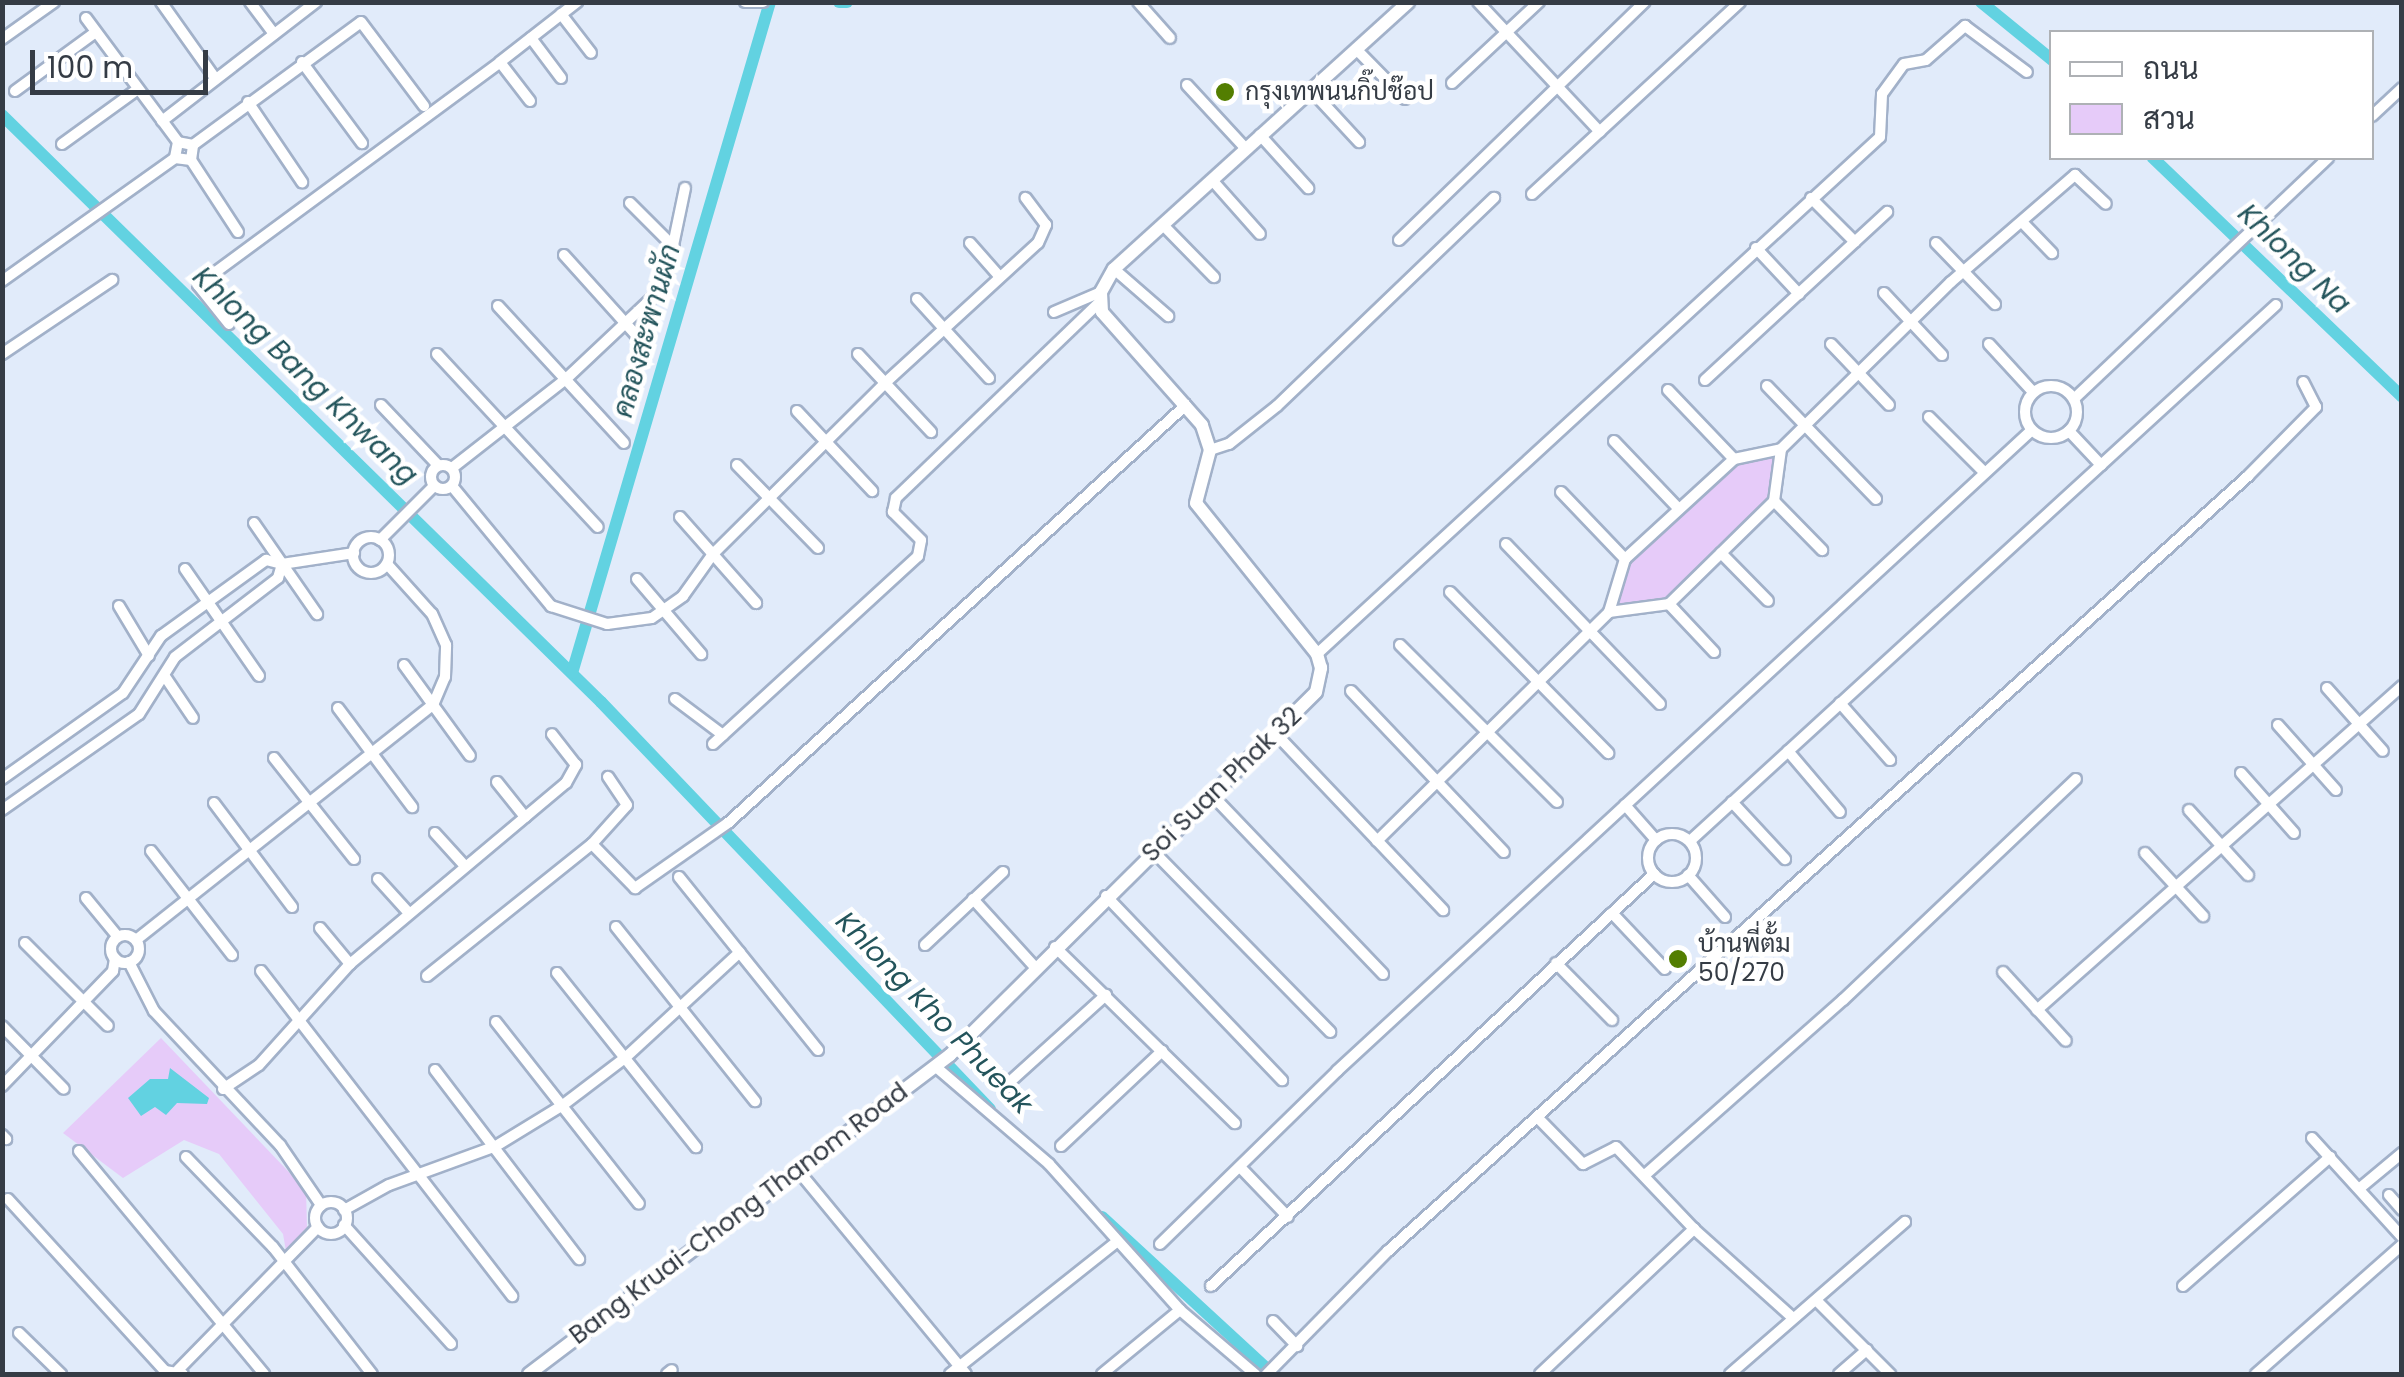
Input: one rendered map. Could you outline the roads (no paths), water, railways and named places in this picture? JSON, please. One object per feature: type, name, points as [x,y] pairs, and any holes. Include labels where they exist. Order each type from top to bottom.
[{"type":"street","points":[[2,39],[54,2]]},
{"type":"street","points":[[161,2],[215,78]]},
{"type":"street","points":[[250,2],[274,34]]},
{"type":"street","points":[[162,121],[316,2]]},
{"type":"street","points":[[228,324],[198,286],[577,2]]},
{"type":"street","points":[[745,2],[763,2]]},
{"type":"street","points":[[1138,2],[1170,38]]},
{"type":"street","points":[[713,744],[918,556],[921,540],[892,512],[896,498],[1100,297],[1114,269],[1408,2]]},
{"type":"street","points":[[1478,2],[1600,132]]},
{"type":"street","points":[[1452,83],[1538,2]]},
{"type":"street","points":[[1399,240],[1645,2]]},
{"type":"street","points":[[1532,194],[1740,2]]},
{"type":"street","points":[[561,14],[591,53]]},
{"type":"street","points":[[86,18],[178,142],[193,145]]},
{"type":"street","points":[[238,232],[190,160],[193,145],[357,24],[364,24],[424,106]]},
{"type":"street","points":[[1100,297],[1109,322],[1202,425],[1210,450],[1194,496],[1202,515],[1317,654],[1880,137],[1878,108],[1896,72],[1926,60],[1958,28],[1972,29],[2027,72]]},
{"type":"street","points":[[15,91],[96,32]]},
{"type":"street","points":[[530,38],[561,78]]},
{"type":"street","points":[[1356,49],[1406,100]]},
{"type":"street","points":[[302,62],[362,143]]},
{"type":"street","points":[[500,62],[530,101]]},
{"type":"street","points":[[1187,84],[1246,149]]},
{"type":"street","points":[[2374,114],[2402,88]]},
{"type":"street","points":[[62,144],[138,89]]},
{"type":"street","points":[[1311,90],[1358,142]]},
{"type":"street","points":[[248,102],[302,182]]},
{"type":"street","points":[[1260,136],[1308,188]]},
{"type":"street","points":[[175,158],[178,142]]},
{"type":"street","points":[[2,280],[175,158],[190,160]]},
{"type":"street","points":[[2075,398],[2326,160]]},
{"type":"street","points":[[1377,841],[1610,612],[1625,559],[1734,460],[1781,449],[1911,322],[2077,174],[2106,204]]},
{"type":"street","points":[[1212,180],[1260,234]]},
{"type":"street","points":[[381,405],[438,465],[452,468],[508,428],[566,378],[666,279],[685,188]]},
{"type":"street","points":[[452,468],[452,486],[531,590],[574,616],[607,624],[663,612],[714,554],[830,445],[885,383],[1044,234],[1042,217],[1026,198]]},
{"type":"street","points":[[1210,450],[1229,444],[1277,406],[1494,198]]},
{"type":"street","points":[[1811,198],[1855,242]]},
{"type":"street","points":[[630,202],[674,247]]},
{"type":"street","points":[[1705,380],[1887,212]]},
{"type":"street","points":[[2023,223],[2052,253]]},
{"type":"street","points":[[1163,225],[1214,277]]},
{"type":"street","points":[[970,243],[999,276]]},
{"type":"street","points":[[1936,243],[1995,304]]},
{"type":"street","points":[[1756,248],[1798,294]]},
{"type":"street","points":[[564,254],[646,344]]},
{"type":"street","points":[[1114,269],[1168,316]]},
{"type":"street","points":[[2,354],[112,280]]},
{"type":"street","points":[[1884,294],[1942,354]]},
{"type":"street","points":[[1054,312],[1100,297]]},
{"type":"street","points":[[918,299],[989,378]]},
{"type":"street","points":[[1690,841],[2276,305]]},
{"type":"street","points":[[498,306],[624,442]]},
{"type":"street","points":[[1831,344],[1889,405]]},
{"type":"street","points":[[1989,344],[2034,392]]},
{"type":"street","points":[[436,354],[598,527]]},
{"type":"street","points":[[858,354],[930,432]]},
{"type":"street","points":[[1271,1371],[1388,1251],[2248,476],[2316,407],[2304,382]]},
{"type":"street","points":[[1767,386],[1876,499]]},
{"type":"street","points":[[2052,386],[2075,398],[2078,413],[2069,431],[2050,438],[2032,430],[2025,411],[2034,392],[2052,386]]},
{"type":"street","points":[[1668,390],[1734,460]]},
{"type":"street","points":[[592,844],[635,888],[728,823],[1186,406]]},
{"type":"street","points":[[797,410],[872,491]]},
{"type":"street","points":[[1929,416],[1984,472]]},
{"type":"street","points":[[1160,1244],[1625,804],[2032,430]]},
{"type":"street","points":[[2069,431],[2101,465]]},
{"type":"street","points":[[1614,441],[1680,509]]},
{"type":"street","points":[[1610,612],[1668,604],[1722,553],[1774,501],[1781,449]]},
{"type":"street","points":[[738,464],[818,548]]},
{"type":"street","points":[[434,486],[431,472],[438,465]]},
{"type":"street","points":[[2,779],[123,693],[161,636],[266,560],[284,564],[354,553],[363,540],[380,540],[434,486],[452,486]]},
{"type":"street","points":[[1561,492],[1625,559]]},
{"type":"street","points":[[1774,501],[1822,550]]},
{"type":"street","points":[[680,517],[756,602]]},
{"type":"street","points":[[254,523],[317,614]]},
{"type":"street","points":[[136,940],[433,705],[445,677],[446,646],[432,614],[387,564],[380,540]]},
{"type":"street","points":[[1506,544],[1660,704]]},
{"type":"street","points":[[354,553],[366,572],[387,564]]},
{"type":"street","points":[[1722,553],[1768,601]]},
{"type":"street","points":[[4,806],[139,714],[166,678],[175,657],[278,578],[284,564]]},
{"type":"street","points":[[185,568],[204,602],[258,676]]},
{"type":"street","points":[[637,579],[702,654]]},
{"type":"street","points":[[1450,592],[1608,754]]},
{"type":"street","points":[[1668,604],[1714,652]]},
{"type":"street","points":[[119,606],[149,656]]},
{"type":"street","points":[[1400,645],[1557,802]]},
{"type":"street","name":"Soi Suan Phak 32","points":[[942,1062],[1054,946],[1316,692],[1322,668],[1317,654]]},
{"type":"street","points":[[404,665],[470,756]]},
{"type":"street","points":[[166,678],[193,718]]},
{"type":"street","points":[[2037,1010],[2402,686]]},
{"type":"street","points":[[2327,688],[2383,751]]},
{"type":"street","points":[[1351,692],[1504,852]]},
{"type":"street","points":[[675,700],[723,735]]},
{"type":"street","points":[[1840,703],[1890,760]]},
{"type":"street","points":[[338,708],[412,806]]},
{"type":"street","points":[[2278,725],[2336,790]]},
{"type":"street","points":[[223,1090],[259,1064],[350,964],[574,773],[573,758],[552,734]]},
{"type":"street","points":[[1276,734],[1443,910]]},
{"type":"street","points":[[1788,751],[1840,812]]},
{"type":"street","points":[[274,758],[354,858]]},
{"type":"street","points":[[2241,772],[2294,833]]},
{"type":"street","points":[[427,976],[592,844],[628,806],[608,777]]},
{"type":"street","points":[[1644,1176],[1833,1010],[2076,779]]},
{"type":"street","points":[[497,782],[526,817]]},
{"type":"street","points":[[1212,794],[1383,974]]},
{"type":"street","points":[[1732,802],[1785,859]]},
{"type":"street","points":[[214,803],[292,907]]},
{"type":"street","points":[[1625,804],[1656,840]]},
{"type":"street","points":[[2189,810],[2248,876]]},
{"type":"street","points":[[435,833],[464,866]]},
{"type":"street","points":[[1673,834],[1690,841],[1696,858],[1688,875],[1671,882],[1654,874],[1648,856],[1656,840],[1673,834]]},
{"type":"street","points":[[151,851],[232,955]]},
{"type":"street","points":[[1154,852],[1330,1032]]},
{"type":"street","points":[[2145,853],[2202,916]]},
{"type":"street","points":[[925,945],[1003,872]]},
{"type":"street","points":[[1211,1286],[1654,874]]},
{"type":"street","points":[[1688,875],[1725,917]]},
{"type":"street","points":[[679,876],[818,1050]]},
{"type":"street","points":[[378,879],[408,912]]},
{"type":"street","points":[[1105,896],[1282,1080]]},
{"type":"street","points":[[86,898],[118,936],[136,940]]},
{"type":"street","points":[[973,899],[1034,966]]},
{"type":"street","points":[[1612,912],[1665,969]]},
{"type":"street","points":[[616,927],[755,1101]]},
{"type":"street","points":[[320,928],[350,964]]},
{"type":"street","points":[[2,1086],[34,1058],[113,971],[115,958],[111,947],[118,936]]},
{"type":"street","points":[[129,962],[138,953],[136,940]]},
{"type":"street","points":[[26,943],[108,1026]]},
{"type":"street","points":[[1054,946],[1235,1123]]},
{"type":"street","points":[[344,1210],[388,1185],[416,1180],[496,1146],[563,1106],[625,1058],[740,952]]},
{"type":"street","points":[[8,1199],[172,1373],[288,1264],[318,1228],[320,1205],[280,1145],[223,1090],[154,1011],[129,962],[115,958]]},
{"type":"street","points":[[1556,963],[1612,1020]]},
{"type":"street","points":[[261,972],[416,1180],[512,1296]]},
{"type":"street","points":[[2003,972],[2066,1041]]},
{"type":"street","points":[[557,974],[696,1147]]},
{"type":"street","points":[[1002,1088],[1106,995]]},
{"type":"street","points":[[496,1022],[640,1204]]},
{"type":"street","points":[[2,1026],[64,1089]]},
{"type":"street","points":[[1061,1146],[1162,1051]]},
{"type":"street","points":[[942,1062],[1049,1164],[1180,1310],[1255,1374]]},
{"type":"street","name":"Bang Kruai-Chong Thanom Road","points":[[528,1374],[796,1168],[942,1062]]},
{"type":"street","points":[[435,1070],[579,1259]]},
{"type":"street","points":[[1536,1117],[1583,1164],[1616,1147],[1694,1230],[1794,1318]]},
{"type":"street","points":[[2256,1374],[2402,1241],[2360,1188],[2312,1138]]},
{"type":"street","points":[[79,1151],[264,1374]]},
{"type":"street","points":[[2360,1188],[2402,1153]]},
{"type":"street","points":[[2184,1286],[2330,1157]]},
{"type":"street","points":[[186,1158],[288,1264],[372,1374]]},
{"type":"street","points":[[1240,1167],[1288,1218]]},
{"type":"street","points":[[796,1168],[958,1372],[1116,1243]]},
{"type":"street","points":[[2390,1195],[2402,1210]]},
{"type":"street","points":[[320,1205],[331,1202],[344,1210]]},
{"type":"street","points":[[344,1210],[344,1225],[451,1344]]},
{"type":"street","points":[[1730,1374],[1905,1222]]},
{"type":"street","points":[[318,1228],[332,1233],[344,1225]]},
{"type":"street","points":[[1540,1374],[1694,1230]]},
{"type":"street","points":[[1816,1300],[1890,1374]]},
{"type":"street","points":[[1102,1374],[1180,1310]]},
{"type":"street","points":[[1273,1321],[1296,1346]]},
{"type":"street","points":[[19,1333],[61,1374]]},
{"type":"street","points":[[1839,1374],[1867,1350]]},
{"type":"water","points":[[170,1068],[209,1098],[207,1104],[177,1103],[166,1115],[155,1107],[141,1116],[128,1098],[150,1079],[168,1079]]},
{"type":"waterway","name":"คลองสะพานผัก","points":[[572,673],[770,2]]},
{"type":"waterway","name":"Khlong Na","points":[[839,2],[847,2]]},
{"type":"waterway","name":"Khlong Na","points":[[1981,2],[2049,58]]},
{"type":"waterway","name":"Khlong Bang Khwang","points":[[2,115],[601,702],[990,1109]]},
{"type":"waterway","name":"Khlong Na","points":[[2155,160],[2402,397]]},
{"type":"waterway","name":"Khlong Kho Phueak","points":[[1102,1217],[1273,1374]]},
{"type":"place","name":"กรุงเทพนนกิ๊ปช๊อป","points":[[1225,92]]},
{"type":"place","name":"บ้านพี่ตั้ม 50/270","points":[[1678,959]]}]
